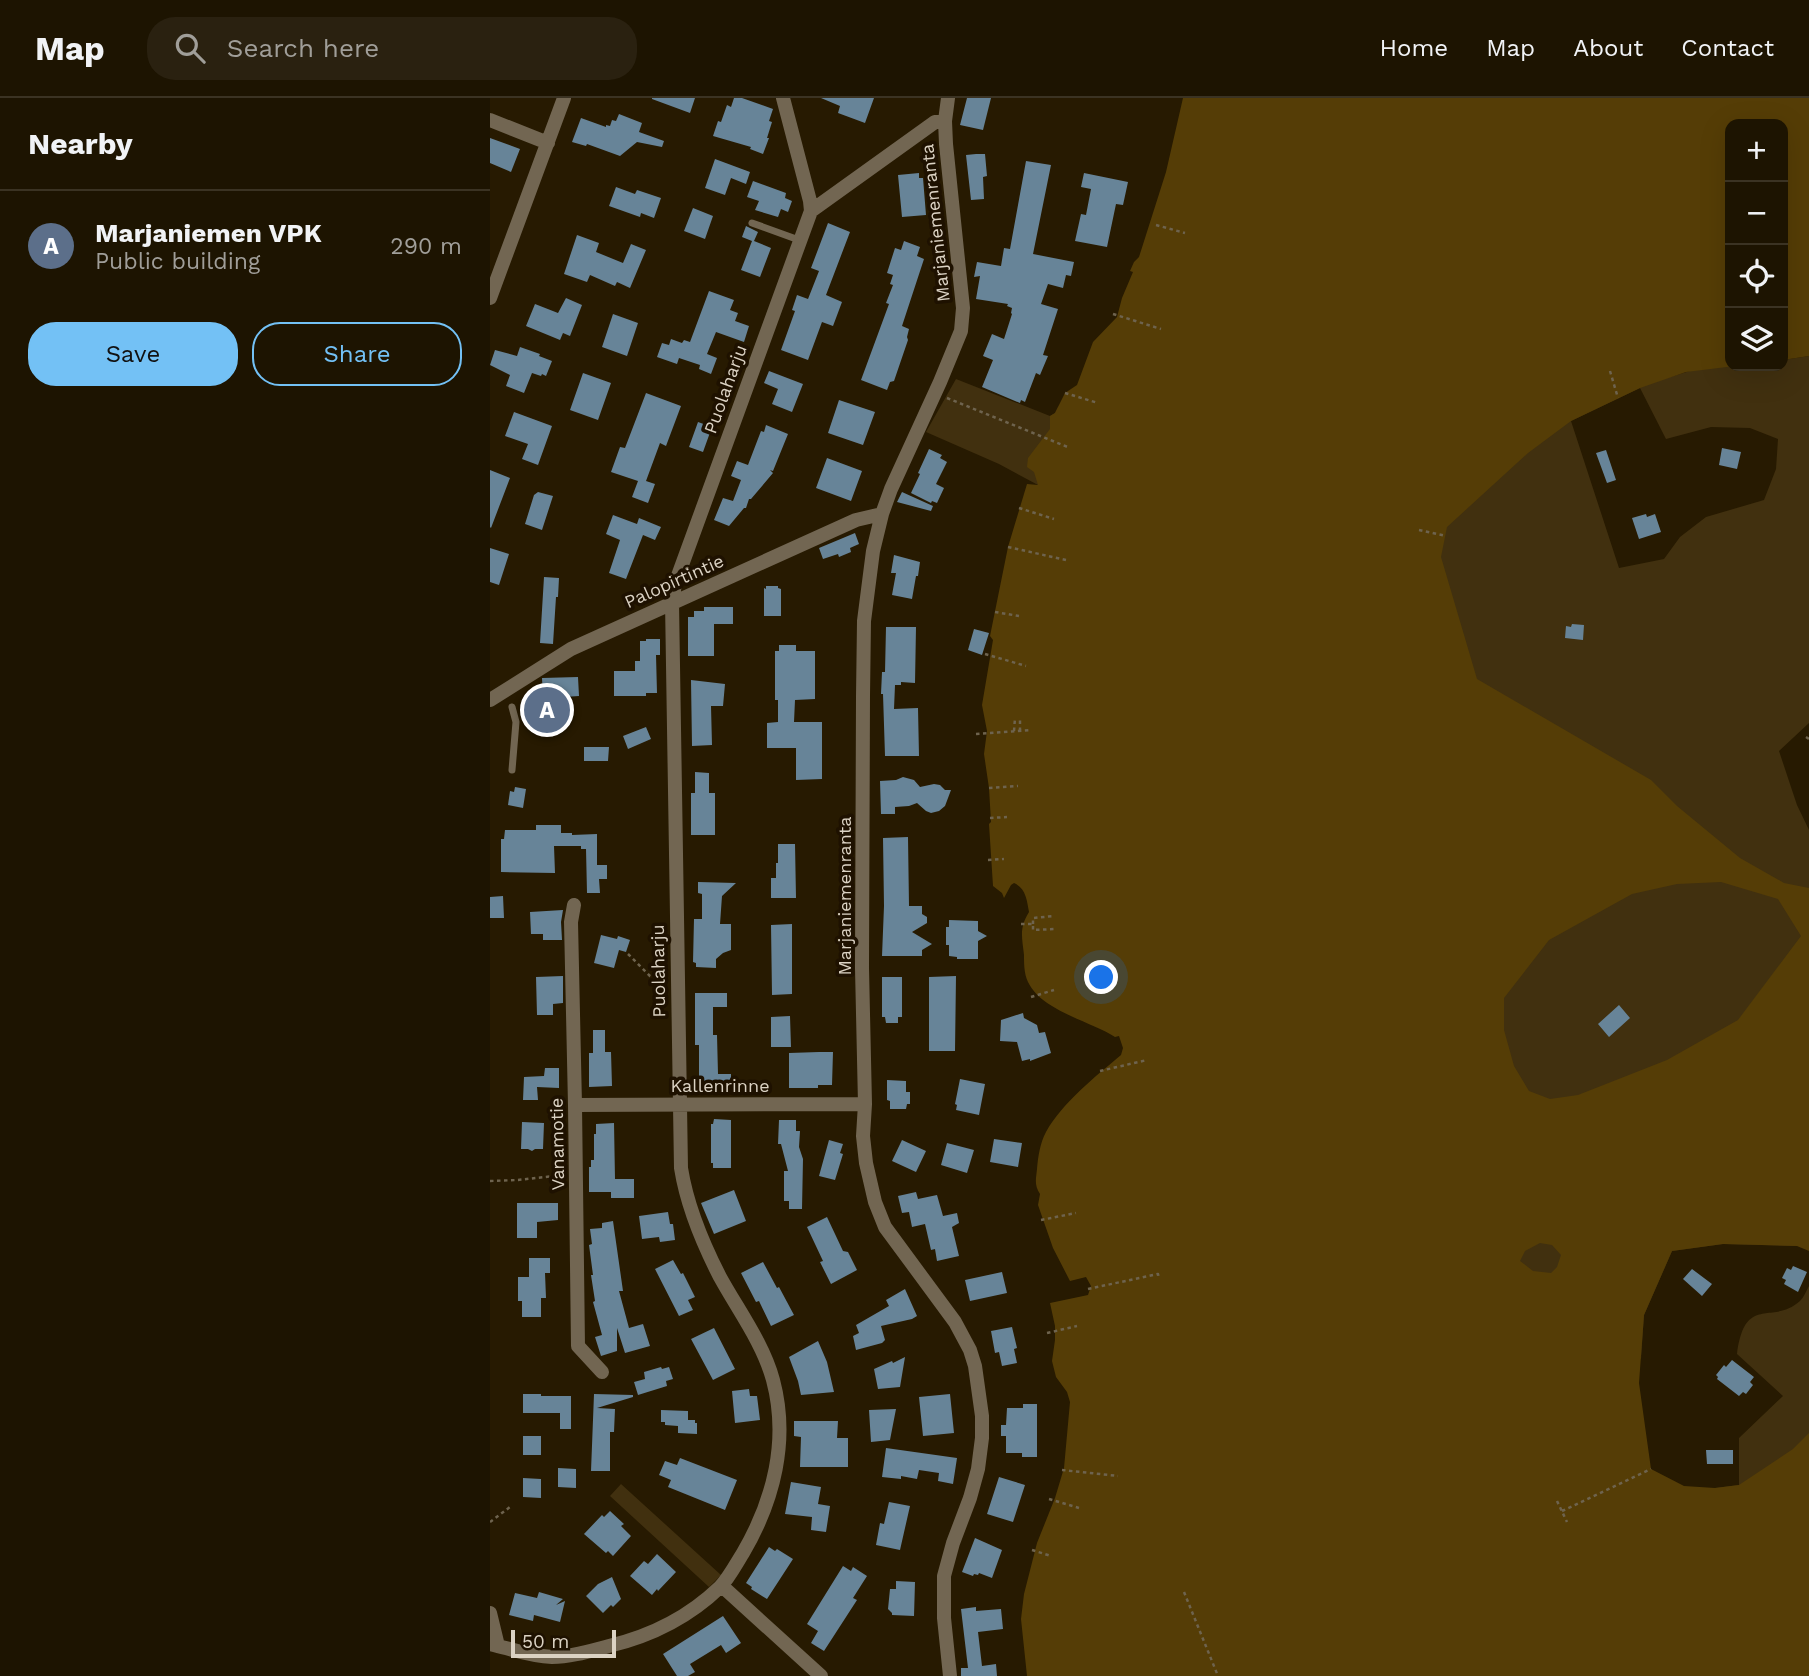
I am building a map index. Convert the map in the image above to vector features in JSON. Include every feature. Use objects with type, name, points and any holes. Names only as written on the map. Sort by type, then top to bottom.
[{"type":"street","points":[[490,298],[564,98]]},
{"type":"street","points":[[783,98],[811,211],[935,122],[945,121]]},
{"type":"street","name":"Marjaniemenranta","points":[[948,98],[945,121],[963,308],[961,331],[891,489],[873,551],[864,621],[862,968],[865,1104],[863,1136],[875,1202],[885,1227],[955,1322],[970,1349],[982,1416],[978,1469],[944,1576],[944,1618],[950,1676]]},
{"type":"street","points":[[490,120],[548,143]]},
{"type":"street","name":"Puolaharju","points":[[494,1645],[523,1653],[554,1657],[576,1655],[630,1641],[677,1621],[722,1586],[747,1546],[774,1484],[780,1433],[773,1378],[756,1339],[719,1275],[694,1219],[681,1168],[673,602],[676,584],[811,211]]},
{"type":"street","name":"Palopirtintie","points":[[490,700],[571,649],[856,520],[882,514]]},
{"type":"street","name":"Vanamotie","points":[[574,905],[571,922],[578,1346],[602,1372]]},
{"type":"street","name":"Kallenrinne","points":[[575,1105],[865,1104]]},
{"type":"street","points":[[722,1586],[821,1676]]},
{"type":"street","points":[[490,1613],[494,1645]]},
{"type":"lane","points":[[752,223],[799,240]]},
{"type":"lane","points":[[512,706],[516,722],[512,770]]},
{"type":"path","points":[[1156,225],[1185,233]]},
{"type":"path","points":[[1113,314],[1161,329]]},
{"type":"path","points":[[1610,371],[1618,398]]},
{"type":"path","points":[[935,393],[1070,448]]},
{"type":"path","points":[[1065,393],[1098,404]]},
{"type":"path","points":[[1019,508],[1054,519]]},
{"type":"path","points":[[1419,530],[1446,536]]},
{"type":"path","points":[[1009,547],[1066,560]]},
{"type":"path","points":[[995,612],[1019,617]]},
{"type":"path","points":[[985,654],[1026,666]]},
{"type":"path","points":[[1014,732],[1015,718]]},
{"type":"path","points":[[1020,718],[1020,731]]},
{"type":"path","points":[[976,734],[1031,730]]},
{"type":"path","points":[[989,788],[1018,786]]},
{"type":"path","points":[[990,818],[1007,817]]},
{"type":"path","points":[[988,860],[1004,859]]},
{"type":"path","points":[[1054,916],[1032,918],[1034,930],[1055,929]]},
{"type":"path","points":[[1021,924],[1033,923]]},
{"type":"path","points":[[628,954],[650,976],[663,982]]},
{"type":"path","points":[[1031,998],[1054,990]]},
{"type":"path","points":[[1100,1071],[1147,1060]]},
{"type":"path","points":[[490,1181],[562,1175]]},
{"type":"path","points":[[1041,1220],[1076,1213]]},
{"type":"path","points":[[1088,1289],[1157,1274],[1159,1279]]},
{"type":"path","points":[[1046,1333],[1077,1326]]},
{"type":"path","points":[[1562,1511],[1651,1469]]},
{"type":"path","points":[[1062,1470],[1118,1476]]},
{"type":"path","points":[[1049,1499],[1079,1508]]},
{"type":"path","points":[[1557,1501],[1567,1522]]},
{"type":"path","points":[[490,1522],[510,1507]]},
{"type":"path","points":[[1032,1550],[1051,1556]]},
{"type":"path","points":[[1184,1592],[1219,1676]]},
{"type":"shaded area","points":[[1183,98],[1809,98],[1809,356],[1788,359],[1788,119],[1725,119],[1725,367],[1686,372],[1640,388],[1571,421],[1528,453],[1447,527],[1441,557],[1477,679],[1651,780],[1677,806],[1740,858],[1784,883],[1809,888],[1809,1251],[1797,1246],[1723,1244],[1672,1251],[1644,1315],[1639,1383],[1651,1469],[1684,1486],[1715,1488],[1739,1485],[1793,1449],[1809,1433],[1809,1676],[1027,1676],[1021,1619],[1024,1594],[1037,1543],[1064,1468],[1070,1402],[1067,1392],[1056,1377],[1052,1361],[1055,1326],[1050,1303],[1088,1295],[1091,1286],[1086,1277],[1070,1281],[1053,1248],[1038,1205],[1040,1194],[1036,1182],[1039,1155],[1042,1141],[1053,1121],[1080,1091],[1121,1055],[1123,1048],[1119,1036],[1115,1037],[1044,1001],[1027,979],[1022,938],[1022,928],[1029,912],[1025,895],[1014,883],[1004,898],[993,886],[989,788],[984,754],[987,731],[982,705],[993,640],[990,636],[1008,547],[1027,484],[1038,485],[1034,472],[1027,467],[1028,458],[1050,429],[1050,416],[1055,413],[1065,393],[1077,385],[1093,342],[1117,317],[1133,272],[1130,271],[1139,257],[1166,172]],"holes":[[[1721,882],[1778,899],[1801,936],[1738,1020],[1667,1060],[1578,1095],[1550,1099],[1529,1091],[1514,1066],[1504,1030],[1504,998],[1549,940],[1632,894],[1677,884]],[[1540,1243],[1552,1245],[1561,1255],[1557,1267],[1551,1273],[1533,1271],[1520,1261],[1525,1251]]]},
{"type":"shaded area","points":[[1809,356],[1809,723],[1779,751],[1797,805],[1809,830],[1809,1026],[1797,1246],[1723,1244],[1672,1251],[1644,1315],[1641,1359],[1522,1293],[1491,1050],[1408,596],[1436,447],[1725,360],[1725,371],[1788,371],[1788,359]],"holes":[[[1640,388],[1666,439],[1711,427],[1750,428],[1778,439],[1776,469],[1764,500],[1706,517],[1680,537],[1664,559],[1619,568],[1571,421]]]},
{"type":"shaded area","points":[[956,379],[1050,416],[1059,405],[1038,485],[999,464],[926,432]]},
{"type":"shaded area","points":[[1809,1286],[1809,1533],[1715,1488],[1739,1485],[1739,1438],[1783,1396],[1737,1354],[1746,1324],[1761,1314],[1790,1308],[1801,1299]]},
{"type":"shaded area","points":[[621,1484],[721,1575],[709,1587],[610,1496]]},
{"type":"building","points":[[652,98],[695,98],[690,113]]},
{"type":"building","points":[[734,98],[742,98],[773,109],[769,121],[772,122],[769,138],[763,154],[750,149],[751,147],[713,136],[718,121],[721,122],[727,105],[731,107]]},
{"type":"building","points":[[821,98],[874,98],[865,123],[838,113],[840,106]]},
{"type":"building","points":[[967,98],[991,98],[983,130],[960,125]]},
{"type":"building","points":[[619,114],[642,123],[639,132],[664,141],[662,147],[637,142],[620,156],[587,144],[586,146],[572,142],[581,118],[606,127],[610,126],[612,120],[616,121]]},
{"type":"building","points":[[490,138],[520,149],[511,172],[490,163]]},
{"type":"building","points":[[985,154],[987,176],[983,177],[984,199],[971,200],[966,155]]},
{"type":"building","points":[[715,159],[750,172],[746,184],[731,178],[725,195],[705,188]]},
{"type":"building","points":[[1026,161],[1051,165],[1033,254],[1074,262],[1071,276],[1066,275],[1063,288],[1048,284],[1041,304],[1058,309],[1043,355],[1048,356],[1040,375],[1036,373],[1025,402],[1021,400],[1020,403],[982,387],[993,360],[983,356],[992,334],[1004,339],[1012,308],[1007,306],[1008,304],[976,299],[980,276],[974,277],[977,262],[1001,266],[1004,248],[1010,249]]},
{"type":"building","points":[[919,173],[919,178],[923,178],[926,215],[902,217],[898,175]]},
{"type":"building","points":[[1084,173],[1128,182],[1123,205],[1116,204],[1107,247],[1075,241],[1081,214],[1086,215],[1091,189],[1081,187]]},
{"type":"building","points":[[753,181],[786,193],[785,198],[792,201],[788,212],[781,209],[778,217],[755,210],[759,201],[747,197]]},
{"type":"building","points":[[616,187],[635,194],[637,190],[661,198],[654,218],[641,213],[640,217],[609,206]]},
{"type":"building","points":[[693,208],[713,216],[705,239],[684,231]]},
{"type":"building","points":[[828,223],[850,232],[826,295],[842,302],[833,326],[822,322],[808,360],[781,350],[795,311],[792,310],[797,295],[808,299],[819,271],[811,268]]},
{"type":"building","points":[[746,226],[758,232],[754,241],[771,248],[760,277],[741,270],[752,241],[742,237]]},
{"type":"building","points":[[577,235],[599,243],[596,252],[623,263],[631,244],[646,250],[630,288],[617,282],[615,286],[590,275],[587,282],[564,274]]},
{"type":"building","points":[[904,241],[920,247],[917,256],[924,259],[902,326],[909,329],[908,340],[894,381],[890,382],[887,390],[861,380],[889,304],[886,303],[893,285],[890,284],[893,275],[887,273],[895,248],[901,250]]},
{"type":"building","points":[[709,291],[734,300],[730,310],[738,313],[735,321],[749,326],[744,342],[716,332],[707,354],[717,358],[711,374],[699,369],[700,365],[679,358],[677,364],[657,357],[662,343],[669,345],[671,339],[682,343],[684,340],[690,342]]},
{"type":"building","points":[[566,298],[582,305],[570,336],[563,333],[560,340],[526,326],[535,304],[558,313]]},
{"type":"building","points":[[613,314],[638,323],[627,356],[602,347]]},
{"type":"building","points":[[520,347],[552,361],[546,376],[532,373],[524,393],[506,386],[510,375],[490,365],[495,350],[517,356]]},
{"type":"building","points":[[769,371],[803,384],[792,412],[772,404],[778,389],[764,383]]},
{"type":"building","points":[[583,373],[611,383],[598,420],[570,410]]},
{"type":"building","points":[[646,393],[681,406],[666,446],[660,443],[646,481],[655,484],[648,503],[632,497],[638,481],[611,472],[620,447],[625,448]]},
{"type":"building","points":[[839,400],[875,412],[863,445],[828,433]]},
{"type":"building","points":[[514,412],[552,426],[538,465],[522,459],[528,444],[505,436]]},
{"type":"building","points":[[698,422],[712,427],[703,452],[689,447]]},
{"type":"building","points":[[766,425],[788,434],[773,471],[770,470],[773,473],[729,526],[714,520],[723,498],[733,501],[741,480],[731,476],[737,461],[748,465]]},
{"type":"building","points":[[1722,448],[1741,452],[1737,469],[1719,465]]},
{"type":"building","points":[[929,449],[942,455],[940,458],[947,462],[936,484],[944,488],[937,503],[931,503],[911,493]]},
{"type":"building","points":[[1606,450],[1616,480],[1607,483],[1596,453]]},
{"type":"building","points":[[827,458],[862,471],[851,501],[816,488]]},
{"type":"building","points":[[490,470],[510,478],[491,528],[490,527]]},
{"type":"building","points":[[538,492],[553,496],[542,530],[525,524],[534,495]]},
{"type":"building","points":[[902,492],[933,506],[931,511],[897,502]]},
{"type":"building","points":[[1646,514],[1647,517],[1655,514],[1661,532],[1639,539],[1632,518]]},
{"type":"building","points":[[613,515],[637,524],[639,518],[661,527],[655,540],[643,535],[626,579],[609,573],[620,540],[606,534]]},
{"type":"building","points":[[855,533],[859,544],[850,548],[851,552],[823,559],[819,548]]},
{"type":"building","points":[[490,548],[509,554],[499,585],[490,582]]},
{"type":"building","points":[[894,555],[920,562],[912,599],[892,595],[896,573],[891,573]]},
{"type":"building","points":[[544,577],[559,578],[553,644],[540,643]]},
{"type":"building","points":[[766,586],[778,586],[781,589],[781,616],[764,616]]},
{"type":"building","points":[[704,607],[733,607],[733,624],[714,624],[714,656],[688,656],[688,617],[694,617],[694,611],[704,611]]},
{"type":"building","points":[[1572,624],[1584,625],[1583,640],[1565,638],[1566,626],[1571,627]]},
{"type":"building","points":[[886,627],[916,627],[915,683],[901,682],[901,685],[895,685],[894,709],[918,708],[919,756],[885,756],[881,694],[882,672],[885,672]]},
{"type":"building","points":[[974,629],[989,633],[982,655],[968,650]]},
{"type":"building","points":[[660,639],[660,655],[656,655],[657,693],[646,693],[646,696],[614,696],[614,671],[635,671],[635,661],[640,661],[640,641]]},
{"type":"building","points":[[779,645],[796,645],[796,651],[815,651],[815,699],[795,700],[794,722],[822,722],[822,779],[796,780],[796,748],[767,748],[767,723],[778,722],[775,651],[779,651]]},
{"type":"building","points":[[578,677],[579,696],[564,697],[564,715],[544,717],[542,678]]},
{"type":"building","points":[[691,680],[725,684],[723,706],[711,706],[712,745],[692,746]]},
{"type":"building","points":[[646,727],[651,739],[628,749],[623,736]]},
{"type":"building","points":[[584,747],[609,747],[608,761],[584,761]]},
{"type":"building","points":[[695,772],[709,773],[709,793],[715,793],[715,835],[691,835],[691,793],[695,793]]},
{"type":"building","points":[[903,777],[914,780],[920,787],[934,784],[951,790],[945,806],[931,813],[917,803],[895,807],[895,814],[881,814],[880,781]]},
{"type":"building","points":[[515,787],[526,789],[523,808],[508,805],[510,791],[514,792]]},
{"type":"building","points":[[536,825],[561,825],[561,833],[572,835],[597,834],[597,865],[607,865],[607,879],[599,879],[600,893],[587,893],[586,849],[581,849],[581,846],[554,846],[555,873],[501,872],[501,839],[504,839],[505,830],[536,830]]},
{"type":"building","points":[[908,837],[909,906],[922,906],[922,914],[927,917],[927,923],[912,932],[932,944],[922,950],[922,956],[882,956],[883,838]]},
{"type":"building","points":[[778,844],[795,844],[796,898],[771,898],[771,878],[776,878]]},
{"type":"building","points":[[698,882],[736,883],[722,896],[720,924],[731,924],[731,950],[716,959],[716,968],[696,967],[693,962],[694,919],[702,919],[702,894],[698,893]]},
{"type":"building","points":[[503,896],[504,918],[490,918],[490,897]]},
{"type":"building","points":[[563,910],[562,940],[543,940],[543,934],[531,934],[530,912]]},
{"type":"building","points":[[949,920],[978,921],[978,931],[987,936],[978,941],[978,959],[957,959],[949,956],[946,927],[949,927]]},
{"type":"building","points":[[792,924],[792,994],[772,995],[771,925]]},
{"type":"building","points":[[601,935],[630,940],[626,952],[619,950],[614,968],[594,963]]},
{"type":"building","points":[[563,976],[563,1003],[553,1004],[553,1015],[537,1015],[536,977]]},
{"type":"building","points":[[956,976],[955,1051],[929,1051],[929,977]]},
{"type":"building","points":[[882,977],[902,977],[902,1017],[898,1017],[898,1023],[886,1023],[885,1017],[882,1017]]},
{"type":"building","points":[[695,993],[727,993],[727,1007],[713,1007],[713,1035],[717,1035],[718,1074],[731,1074],[731,1088],[699,1088],[699,1045],[695,1045]]},
{"type":"building","points":[[1619,1005],[1630,1018],[1609,1037],[1598,1024]]},
{"type":"building","points":[[1023,1013],[1024,1018],[1037,1025],[1039,1033],[1045,1032],[1051,1053],[1030,1061],[1022,1061],[1017,1042],[1000,1041],[1001,1020]]},
{"type":"building","points":[[790,1016],[791,1047],[771,1047],[771,1017]]},
{"type":"building","points":[[593,1030],[605,1030],[605,1052],[611,1052],[612,1086],[589,1087],[589,1053],[593,1053]]},
{"type":"building","points":[[833,1052],[832,1085],[789,1088],[789,1053]]},
{"type":"building","points":[[545,1068],[559,1068],[559,1088],[537,1087],[538,1100],[523,1100],[524,1077],[544,1076]]},
{"type":"building","points":[[960,1079],[985,1084],[979,1115],[956,1110]]},
{"type":"building","points":[[887,1080],[906,1081],[910,1104],[907,1104],[906,1109],[890,1109]]},
{"type":"building","points":[[714,1119],[731,1120],[731,1168],[713,1168],[711,1163],[711,1124]]},
{"type":"building","points":[[779,1120],[796,1120],[796,1131],[800,1131],[799,1147],[803,1159],[802,1209],[789,1209],[789,1201],[784,1201],[784,1171],[788,1171],[781,1144],[778,1144]]},
{"type":"building","points":[[522,1122],[544,1123],[543,1149],[521,1149]]},
{"type":"building","points":[[614,1123],[615,1179],[634,1179],[634,1198],[611,1198],[611,1192],[589,1192],[589,1167],[591,1160],[594,1160],[596,1124]]},
{"type":"building","points":[[994,1139],[1022,1143],[1018,1167],[990,1162]]},
{"type":"building","points":[[829,1140],[843,1144],[840,1153],[843,1154],[835,1180],[819,1176]]},
{"type":"building","points":[[902,1140],[926,1151],[916,1172],[892,1161]]},
{"type":"building","points":[[947,1143],[974,1150],[967,1173],[941,1165]]},
{"type":"building","points":[[734,1190],[746,1221],[714,1234],[701,1203]]},
{"type":"building","points":[[916,1192],[918,1199],[937,1195],[943,1216],[957,1213],[959,1223],[952,1227],[959,1256],[937,1261],[935,1249],[931,1250],[925,1224],[912,1227],[909,1212],[902,1213],[898,1196]]},
{"type":"building","points":[[517,1203],[558,1203],[558,1220],[537,1222],[537,1238],[517,1238]]},
{"type":"building","points":[[668,1212],[675,1240],[660,1242],[659,1237],[642,1239],[639,1216]]},
{"type":"building","points":[[827,1217],[843,1251],[848,1252],[857,1270],[831,1284],[807,1227]]},
{"type":"building","points":[[613,1221],[623,1291],[619,1291],[629,1328],[643,1324],[650,1346],[625,1353],[617,1328],[617,1351],[601,1356],[595,1337],[602,1335],[593,1302],[590,1229],[602,1228],[602,1223]]},
{"type":"building","points":[[529,1258],[550,1258],[550,1273],[545,1273],[546,1298],[541,1298],[541,1317],[522,1317],[522,1301],[518,1301],[518,1277],[529,1277]]},
{"type":"building","points":[[673,1260],[695,1297],[688,1300],[693,1310],[679,1316],[655,1269]]},
{"type":"building","points":[[763,1262],[794,1315],[771,1326],[741,1273]]},
{"type":"building","points":[[1793,1266],[1807,1272],[1798,1292],[1784,1284],[1786,1280],[1782,1278],[1787,1268],[1791,1270]]},
{"type":"building","points":[[1692,1269],[1712,1284],[1702,1296],[1683,1279]]},
{"type":"building","points":[[1002,1272],[1007,1293],[970,1301],[965,1280]]},
{"type":"building","points":[[905,1289],[917,1316],[881,1326],[885,1340],[882,1343],[856,1350],[853,1336],[859,1333],[856,1325],[889,1306],[886,1300]]},
{"type":"building","points":[[1012,1327],[1017,1363],[1002,1366],[999,1352],[995,1353],[991,1331]]},
{"type":"building","points":[[714,1328],[735,1369],[713,1380],[691,1339]]},
{"type":"building","points":[[818,1341],[827,1362],[834,1392],[801,1395],[789,1357]]},
{"type":"building","points":[[905,1357],[900,1387],[878,1389],[874,1369]]},
{"type":"building","points":[[1732,1360],[1754,1377],[1750,1382],[1753,1385],[1746,1394],[1743,1392],[1739,1396],[1717,1379],[1716,1375]]},
{"type":"building","points":[[669,1367],[673,1379],[666,1381],[667,1386],[638,1395],[634,1382],[645,1379],[644,1372]]},
{"type":"building","points":[[749,1389],[750,1396],[757,1396],[760,1420],[735,1423],[732,1391]]},
{"type":"building","points":[[523,1394],[571,1396],[571,1429],[560,1429],[560,1413],[523,1413]]},
{"type":"building","points":[[594,1394],[633,1395],[597,1408],[615,1409],[614,1432],[610,1432],[610,1471],[591,1471]]},
{"type":"building","points":[[950,1394],[954,1433],[923,1436],[919,1397]]},
{"type":"building","points":[[1023,1404],[1037,1404],[1037,1457],[1006,1453],[1006,1436],[1001,1436],[1001,1425],[1006,1425],[1007,1408],[1023,1408]]},
{"type":"building","points":[[896,1409],[890,1440],[871,1442],[869,1410]]},
{"type":"building","points":[[661,1410],[688,1411],[688,1420],[695,1420],[697,1423],[697,1434],[678,1433],[678,1426],[665,1425],[665,1422],[661,1422]]},
{"type":"building","points":[[794,1421],[838,1421],[837,1438],[848,1438],[848,1467],[800,1467],[801,1437],[794,1436]]},
{"type":"building","points":[[523,1436],[541,1436],[541,1455],[523,1455]]},
{"type":"building","points":[[886,1448],[957,1458],[953,1484],[938,1481],[939,1473],[919,1470],[917,1479],[882,1477]]},
{"type":"building","points":[[1706,1450],[1733,1450],[1733,1464],[1707,1464]]},
{"type":"building","points":[[680,1458],[737,1480],[725,1510],[668,1487],[671,1480],[659,1475],[665,1461],[677,1465]]},
{"type":"building","points":[[558,1468],[576,1469],[576,1488],[558,1487]]},
{"type":"building","points":[[999,1477],[1025,1485],[1013,1522],[987,1514]]},
{"type":"building","points":[[523,1478],[541,1479],[541,1498],[523,1497]]},
{"type":"building","points":[[791,1482],[821,1487],[818,1504],[830,1506],[826,1532],[811,1530],[812,1517],[785,1514]]},
{"type":"building","points":[[889,1502],[910,1506],[900,1550],[876,1545],[880,1523],[884,1524]]},
{"type":"building","points":[[610,1511],[624,1524],[621,1526],[631,1536],[613,1556],[584,1534],[602,1515],[604,1517]]},
{"type":"building","points":[[975,1538],[1002,1550],[992,1578],[979,1573],[973,1576],[962,1572]]},
{"type":"building","points":[[769,1547],[793,1559],[767,1599],[746,1583]]},
{"type":"building","points":[[657,1554],[676,1572],[652,1595],[630,1576],[644,1561],[648,1564]]},
{"type":"building","points":[[843,1566],[851,1571],[853,1567],[867,1576],[853,1598],[857,1600],[824,1651],[811,1643],[818,1631],[807,1624]]},
{"type":"building","points":[[612,1577],[621,1599],[603,1613],[586,1596],[598,1584]]},
{"type":"building","points":[[896,1581],[915,1582],[914,1616],[892,1615],[888,1609],[890,1589],[896,1589]]},
{"type":"building","points":[[539,1592],[563,1599],[556,1605],[565,1601],[560,1622],[534,1615],[533,1621],[509,1615],[515,1593],[537,1598]]},
{"type":"building","points":[[976,1607],[976,1611],[1001,1609],[1003,1629],[978,1632],[982,1666],[996,1664],[997,1676],[961,1676],[961,1668],[968,1668],[961,1609]]},
{"type":"building","points":[[723,1616],[741,1643],[726,1653],[721,1645],[690,1664],[695,1672],[688,1676],[677,1676],[663,1654]]},
{"type":"place","name":"Marjaniemen VPK","points":[[547,710]]}]
